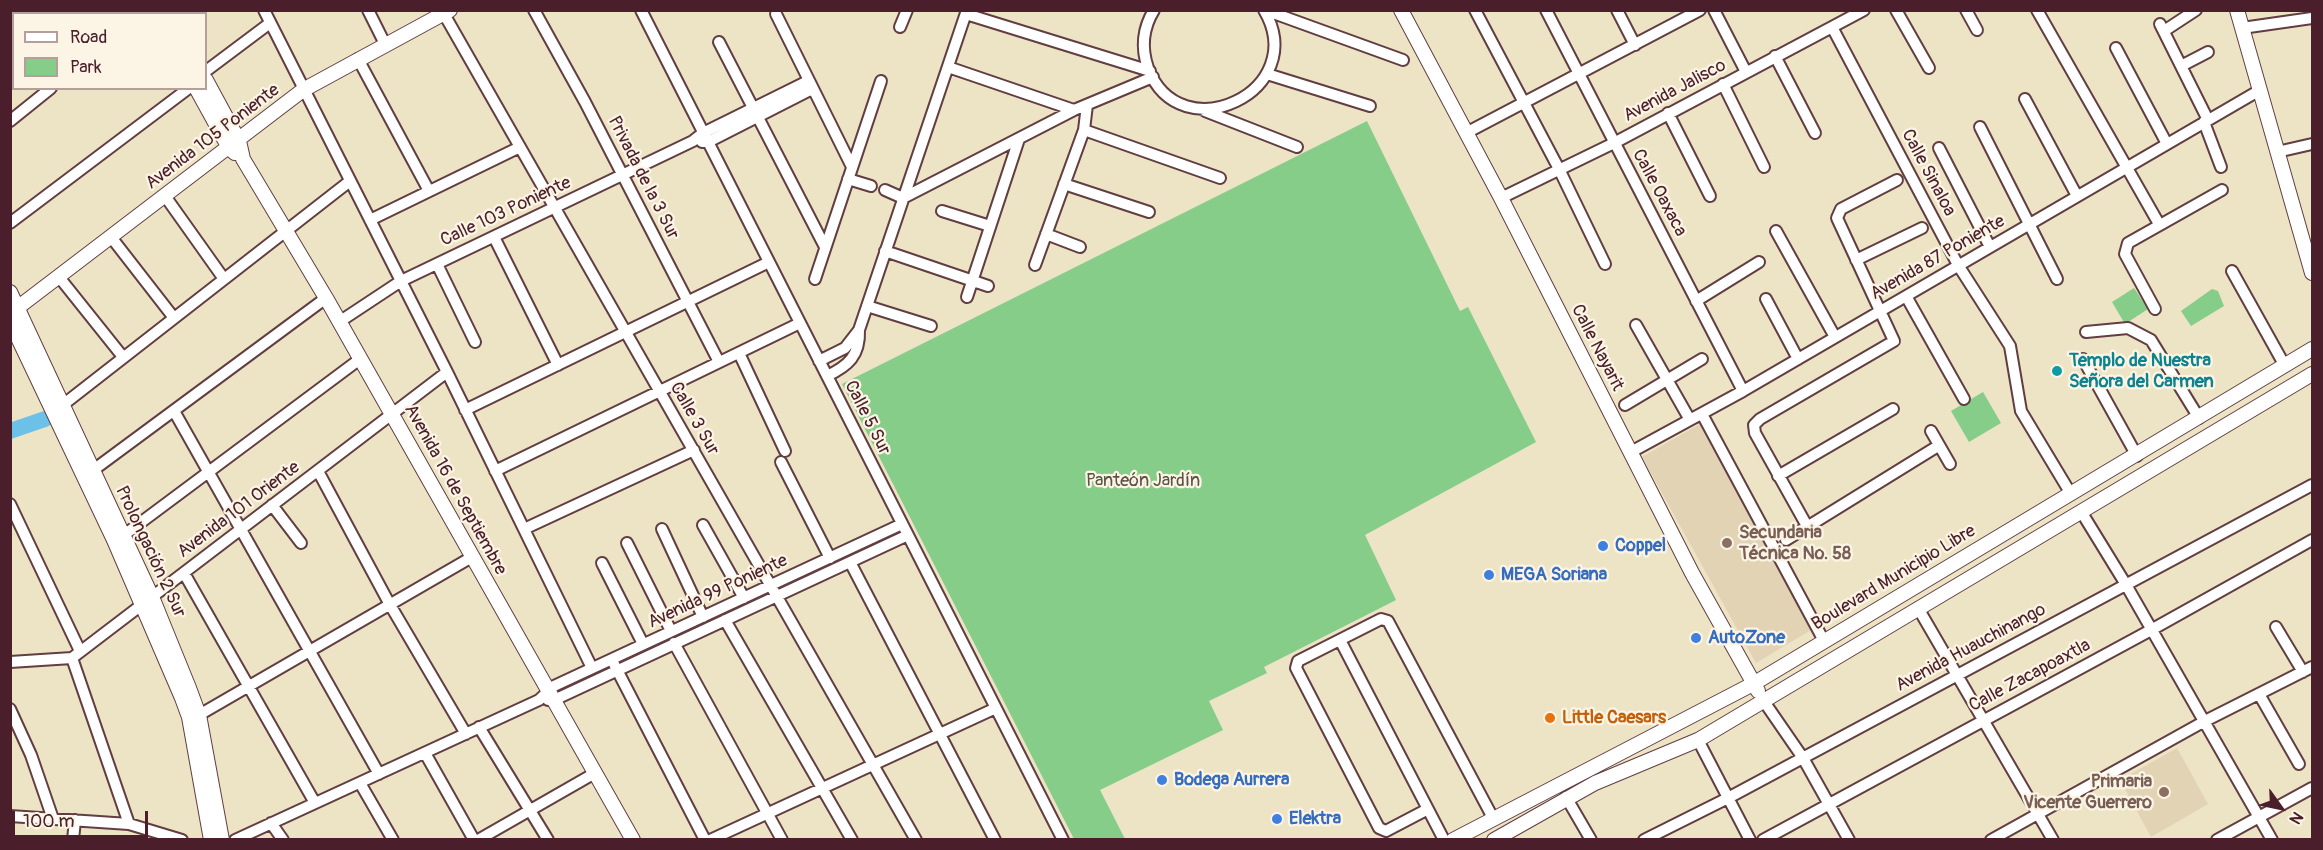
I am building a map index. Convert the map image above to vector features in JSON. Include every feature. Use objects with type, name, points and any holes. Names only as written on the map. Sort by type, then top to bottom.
[{"type":"main road","name":"Calle Nayarit","points":[[1401,10],[1501,198],[1692,573],[1763,700]]},
{"type":"main road","points":[[2237,10],[2277,152],[2307,236],[2313,273]]},
{"type":"main road","name":"Avenida 105 Poniente","points":[[13,314],[303,90],[358,58],[447,12]]},
{"type":"main road","points":[[207,82],[234,144]]},
{"type":"main road","points":[[197,90],[234,144]]},
{"type":"main road","name":"Avenida 16 de Septiembre","points":[[234,144],[392,414],[472,556],[547,697],[596,773],[633,840]]},
{"type":"main road","name":"Prolongación 2 Sur","points":[[10,292],[13,314],[199,714],[222,840]]},
{"type":"main road","name":"Prolongación 2 Sur","points":[[13,314],[64,404],[92,471],[124,535],[189,717],[211,840]]},
{"type":"main road","name":"Boulevard Municipio Libre","points":[[1453,840],[1753,684],[2313,349]]},
{"type":"main road","name":"Boulevard Municipio Libre","points":[[1494,840],[1566,797],[1698,740],[2313,374]]},
{"type":"street","points":[[264,10],[447,372],[592,668]]},
{"type":"street","points":[[368,10],[385,44]]},
{"type":"street","name":"Privada de la 3 Sur","points":[[534,10],[623,175],[719,362]]},
{"type":"street","name":"Calle 5 Sur","points":[[641,10],[1063,840]]},
{"type":"street","points":[[900,27],[907,10]]},
{"type":"street","points":[[1265,10],[1403,60]]},
{"type":"street","points":[[1201,109],[1224,107],[1246,98],[1267,74],[1274,40],[1265,10]]},
{"type":"street","points":[[1474,10],[1525,103],[1605,264]]},
{"type":"street","name":"Calle Oaxaca","points":[[1546,10],[1743,391]]},
{"type":"street","points":[[1617,10],[1635,45]]},
{"type":"street","points":[[1714,10],[1746,72]]},
{"type":"street","name":"Avenida Jalisco","points":[[1501,198],[1614,142],[1864,10]]},
{"type":"street","points":[[1896,10],[1929,68]]},
{"type":"street","points":[[1966,10],[1977,30]]},
{"type":"street","points":[[2037,10],[2159,224]]},
{"type":"street","points":[[2196,10],[2162,28],[2183,65],[2206,121],[2221,167]]},
{"type":"street","points":[[1150,11],[1144,42],[1151,74],[1173,99],[1297,147]]},
{"type":"street","name":"Calle 3 Sur","points":[[447,12],[520,147],[916,840]]},
{"type":"street","points":[[827,376],[848,366],[853,360],[859,340],[859,330],[966,12],[1151,74]]},
{"type":"street","points":[[1466,134],[1580,75],[1693,12]]},
{"type":"street","points":[[776,14],[852,167]]},
{"type":"street","points":[[2242,28],[2313,18]]},
{"type":"street","points":[[207,70],[270,23]]},
{"type":"street","name":"Calle Sinaloa","points":[[1832,27],[1958,265],[2010,346],[2021,411],[2071,494]]},
{"type":"street","points":[[719,42],[825,248]]},
{"type":"street","points":[[2116,48],[2167,144]]},
{"type":"street","points":[[2183,65],[2208,52]]},
{"type":"street","points":[[1775,56],[1815,133]]},
{"type":"street","points":[[358,58],[429,191]]},
{"type":"street","points":[[948,67],[1074,110]]},
{"type":"street","points":[[903,198],[1074,110],[1151,74]]},
{"type":"street","points":[[1267,74],[1370,106]]},
{"type":"street","points":[[815,279],[881,81]]},
{"type":"street","points":[[1723,84],[1764,167]]},
{"type":"street","points":[[706,138],[810,85]]},
{"type":"street","points":[[10,121],[49,90]]},
{"type":"street","points":[[10,223],[186,90]]},
{"type":"street","name":"Avenida 87 Poniente","points":[[1631,452],[1743,391],[2260,90]]},
{"type":"street","points":[[2025,99],[2077,196]]},
{"type":"street","points":[[1035,265],[1084,130],[1087,105]]},
{"type":"street","points":[[1668,113],[1710,196]]},
{"type":"street","points":[[1980,127],[2057,279]]},
{"type":"street","points":[[1084,130],[1220,178]]},
{"type":"street","name":"Calle 103 Poniente","points":[[339,322],[401,281],[693,141],[706,138]]},
{"type":"street","points":[[967,297],[1019,139]]},
{"type":"street","points":[[2277,152],[2313,144]]},
{"type":"street","points":[[370,220],[520,147]]},
{"type":"street","points":[[1939,148],[1990,247]]},
{"type":"street","points":[[848,179],[871,186]]},
{"type":"street","points":[[1807,526],[1755,433],[1754,426],[1760,419],[1894,341],[1837,218],[1840,209],[1897,180]]},
{"type":"street","points":[[64,404],[350,181]]},
{"type":"street","points":[[1064,184],[1149,212]]},
{"type":"street","points":[[885,190],[903,198]]},
{"type":"street","points":[[2155,309],[2125,254],[2128,243],[2222,190]]},
{"type":"street","points":[[165,196],[224,279]]},
{"type":"street","points":[[942,211],[990,226]]},
{"type":"street","points":[[1856,260],[1922,228]]},
{"type":"street","points":[[1776,231],[1835,337]]},
{"type":"street","points":[[1046,234],[1080,247]]},
{"type":"street","points":[[111,237],[174,318]]},
{"type":"street","points":[[494,237],[558,365]]},
{"type":"street","points":[[885,252],[988,286]]},
{"type":"street","points":[[465,410],[769,262]]},
{"type":"street","points":[[1696,301],[1759,262]]},
{"type":"street","points":[[437,264],[475,342]]},
{"type":"street","points":[[2232,271],[2285,366]]},
{"type":"street","points":[[59,277],[123,357]]},
{"type":"street","points":[[1906,296],[1964,399]]},
{"type":"street","points":[[92,471],[326,298]]},
{"type":"street","points":[[1766,299],[1798,359]]},
{"type":"street","points":[[867,306],[931,326]]},
{"type":"street","points":[[495,471],[800,323]]},
{"type":"street","points":[[1636,325],[1665,380],[1690,420]]},
{"type":"street","points":[[2086,332],[2128,328],[2143,335],[2162,354],[2199,418]]},
{"type":"street","points":[[819,361],[845,348],[859,330]]},
{"type":"street","points":[[739,353],[783,457],[830,558]]},
{"type":"street","points":[[124,535],[360,359]]},
{"type":"street","points":[[1625,405],[1702,359]]},
{"type":"street","points":[[2084,359],[2137,456]]},
{"type":"street","name":"Avenida 101 Oriente","points":[[76,654],[447,372]]},
{"type":"street","points":[[1778,476],[1893,409]]},
{"type":"street","points":[[174,411],[242,527],[380,774]]},
{"type":"street","points":[[1702,414],[1824,641]]},
{"type":"street","points":[[1930,431],[1950,464]]},
{"type":"street","points":[[1786,540],[1938,446]]},
{"type":"street","points":[[524,529],[693,450]]},
{"type":"street","points":[[318,471],[389,603],[466,734]]},
{"type":"street","name":"Avenida Huauchinango","points":[[1644,840],[1728,798],[2125,583],[2313,485]]},
{"type":"street","points":[[10,504],[76,654],[129,824]]},
{"type":"street","points":[[272,505],[301,543]]},
{"type":"street","points":[[2082,513],[2125,583],[2272,840]]},
{"type":"street","name":"Avenida 99 Poniente","points":[[547,697],[592,668],[902,524]]},
{"type":"street","points":[[703,525],[744,598]]},
{"type":"street","points":[[662,529],[703,617]]},
{"type":"street","name":"Avenida 99 Poniente","points":[[547,697],[617,670],[908,535]]},
{"type":"street","name":"Calle Zacapoaxtla","points":[[1762,840],[2313,540]]},
{"type":"street","points":[[627,543],[671,631]]},
{"type":"street","points":[[199,714],[472,556]]},
{"type":"street","points":[[850,562],[995,840]]},
{"type":"street","points":[[602,563],[643,644]]},
{"type":"street","points":[[184,573],[315,803]]},
{"type":"street","points":[[1918,608],[2053,840]]},
{"type":"street","points":[[1428,809],[1382,831],[1295,664],[1385,619],[1493,818]]},
{"type":"street","points":[[725,620],[824,787],[852,840]]},
{"type":"street","points":[[1991,840],[2205,722],[2308,669],[2276,627]]},
{"type":"street","points":[[1340,640],[1444,840]]},
{"type":"street","points":[[674,644],[782,840]]},
{"type":"street","points":[[10,662],[76,654]]},
{"type":"street","points":[[612,659],[707,840],[996,708]]},
{"type":"street","points":[[2259,694],[2298,764]]},
{"type":"street","points":[[235,840],[547,697]]},
{"type":"street","points":[[1763,700],[1803,758],[1849,840]]},
{"type":"street","points":[[10,709],[31,755],[53,819]]},
{"type":"street","points":[[479,728],[548,840]]},
{"type":"street","points":[[1698,740],[1750,840]]},
{"type":"street","points":[[425,753],[476,840],[596,773]]},
{"type":"street","points":[[360,783],[393,840]]},
{"type":"street","points":[[2217,840],[2313,788]]},
{"type":"street","points":[[1566,797],[1591,840]]},
{"type":"street","points":[[10,816],[129,824],[182,840]]},
{"type":"street","points":[[73,840],[75,820]]},
{"type":"street","points":[[271,823],[283,840]]},
{"type":"shaded area","name":"Secundaria Técnica No. 58","points":[[1700,424],[1811,630],[1756,663],[1642,457]]},
{"type":"shaded area","name":"Primaria Vicente Guerrero","points":[[2177,748],[2208,804],[2151,837],[2120,780]]},
{"type":"green space","name":"Panteón Jardín","points":[[1367,121],[1460,311],[1468,307],[1536,442],[1365,535],[1396,600],[1264,667],[1267,673],[1209,701],[1223,730],[1100,790],[1125,839],[1074,839],[842,384]]},
{"type":"green space","points":[[2134,288],[2148,309],[2125,324],[2112,302]]},
{"type":"green space","points":[[2212,289],[2218,291],[2224,306],[2191,326],[2181,311]]},
{"type":"green space","points":[[1983,392],[2001,423],[1969,442],[1951,411]]},
{"type":"waterway","points":[[10,431],[45,419]]},
{"type":"waterway","points":[[10,432],[43,420]]},
{"type":"place","name":"Templo de Nuestra Señora del Carmen","points":[[2057,371]]},
{"type":"place","name":"Secundaria Técnica No. 58","points":[[1727,543]]},
{"type":"place","name":"Coppel","points":[[1603,546]]},
{"type":"place","name":"MEGA Soriana","points":[[1489,575]]},
{"type":"place","name":"AutoZone","points":[[1696,638]]},
{"type":"place","name":"Little Caesars","points":[[1550,718]]},
{"type":"place","name":"Bodega Aurrera","points":[[1162,780]]},
{"type":"place","name":"Primaria Vicente Guerrero","points":[[2164,792]]},
{"type":"place","name":"Elektra","points":[[1277,819]]}]
